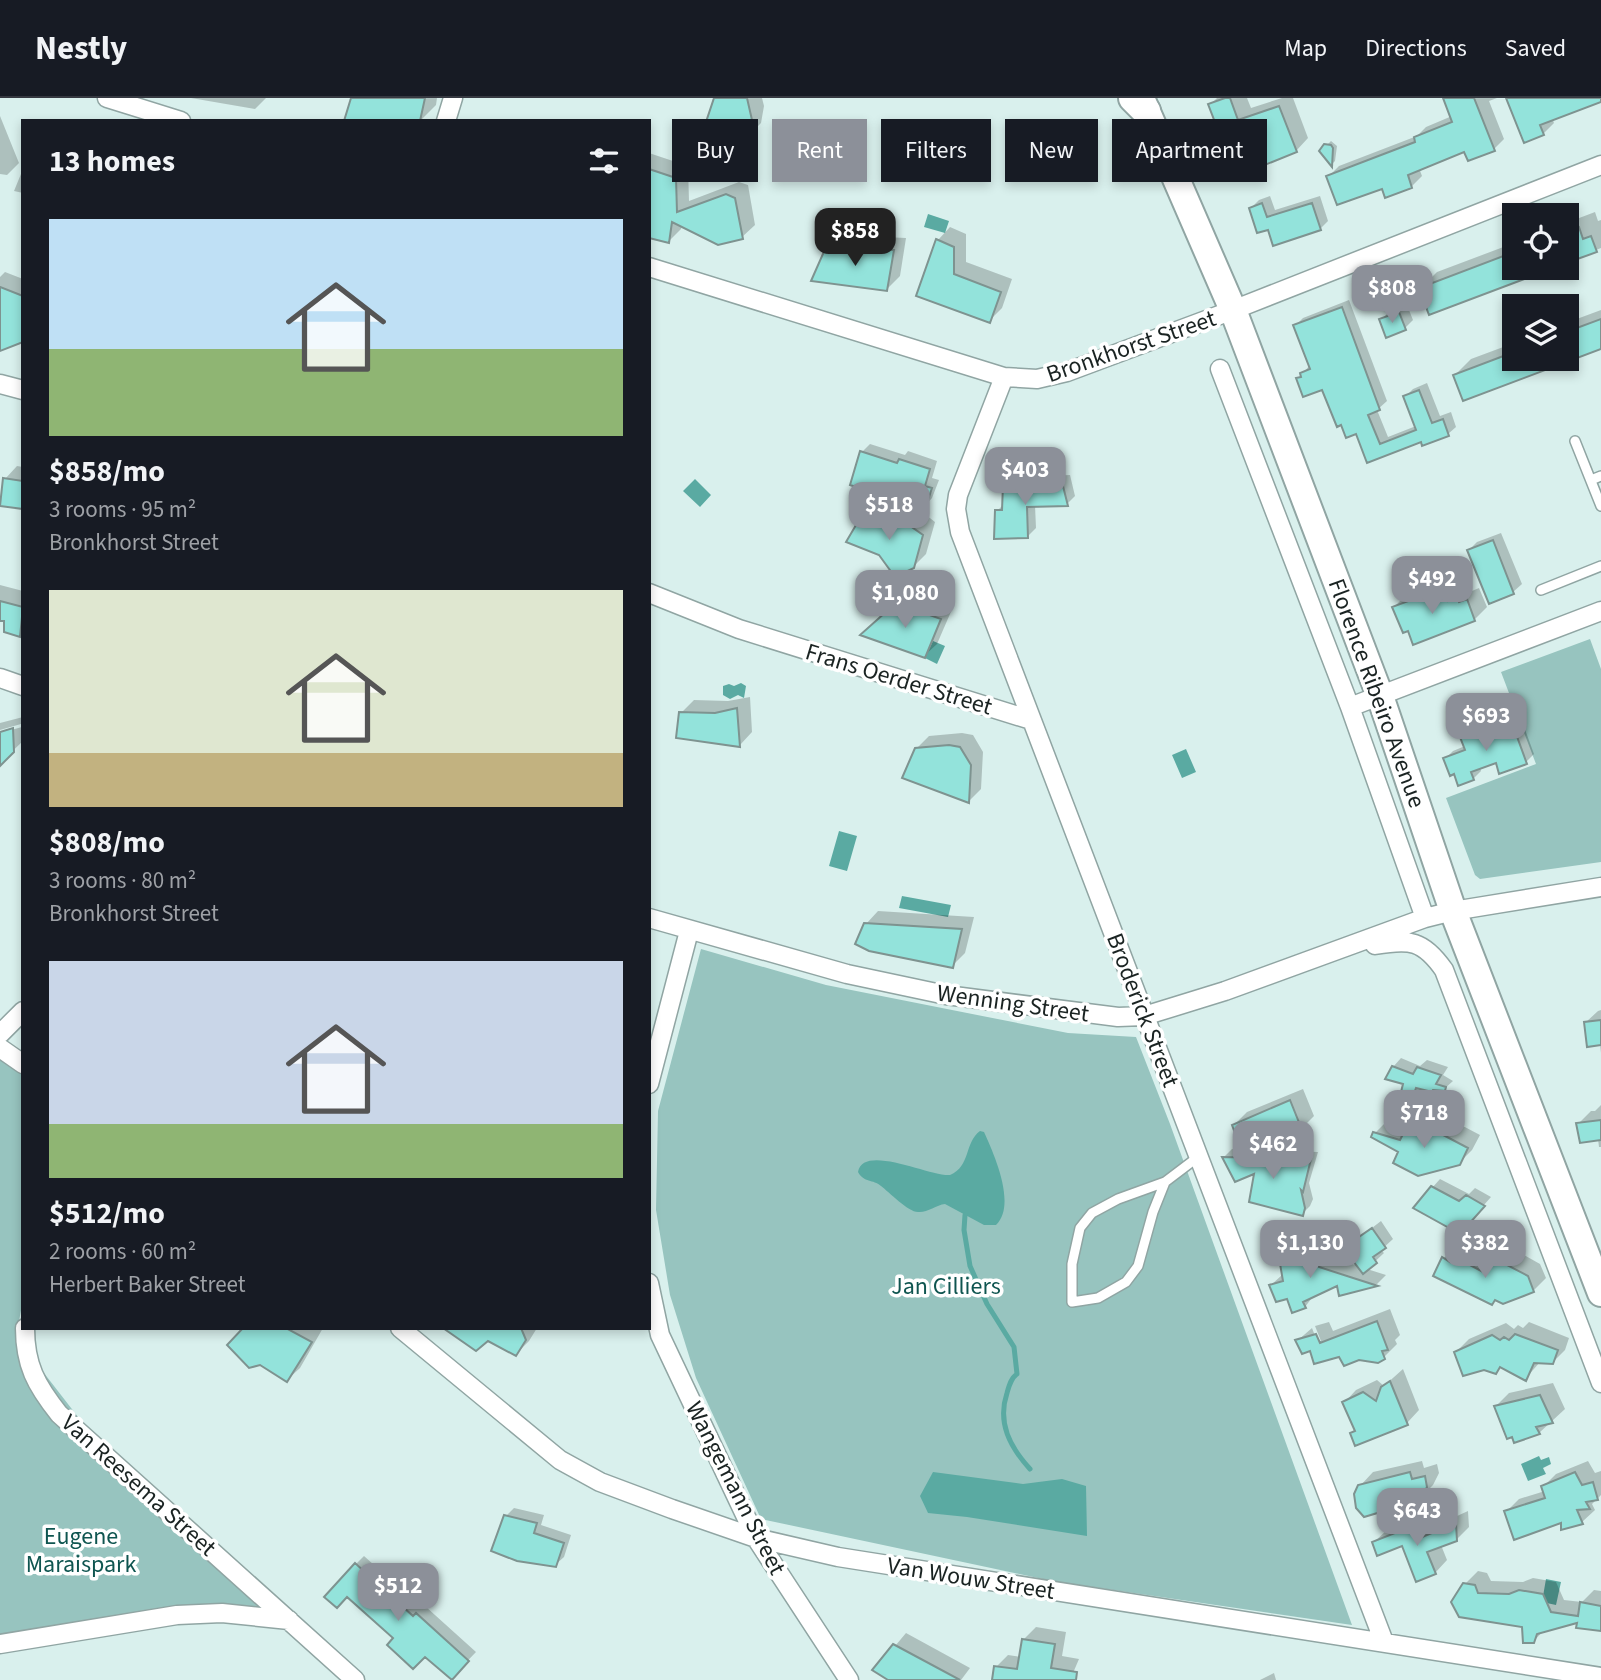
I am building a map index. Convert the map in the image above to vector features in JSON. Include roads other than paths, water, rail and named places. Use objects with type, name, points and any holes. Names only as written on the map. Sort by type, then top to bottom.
[{"type":"main road","name":"Florence Ribeiro Avenue","points":[[1140,102],[1233,310],[1380,696],[1453,911],[1601,1293]]},
{"type":"street","points":[[107,98],[175,119]]},
{"type":"street","points":[[447,119],[453,98]]},
{"type":"street","name":"Bronkhorst Street","points":[[651,268],[1004,377],[1037,379],[1059,374],[1233,310],[1601,165]]},
{"type":"street","points":[[1220,369],[1350,707],[1425,918]]},
{"type":"street","name":"Broderick Street","points":[[1004,377],[962,485],[956,509],[960,532],[1384,1642]]},
{"type":"street","points":[[0,384],[21,389]]},
{"type":"street","name":"Frans Oerder Street","points":[[651,594],[739,629],[1031,720]]},
{"type":"street","points":[[1350,707],[1601,611]]},
{"type":"street","points":[[0,678],[21,685]]},
{"type":"street","name":"Wenning Street","points":[[651,919],[848,974],[946,995],[1084,1013],[1144,1016],[1226,991],[1425,918],[1601,887]]},
{"type":"street","points":[[651,1076],[689,931]]},
{"type":"street","points":[[1340,950],[1408,942],[1432,952],[1444,970],[1601,1383]]},
{"type":"street","points":[[0,1034],[21,1013]]},
{"type":"street","points":[[0,1048],[21,1063]]},
{"type":"street","name":"Wangemann Street","points":[[651,1292],[660,1335],[756,1538],[849,1680]]},
{"type":"street","name":"Van Reesema Street","points":[[24,1330],[28,1364],[40,1391],[59,1413],[355,1680]]},
{"type":"street","name":"Van Wouw Street","points":[[402,1330],[560,1460],[579,1472],[621,1490],[756,1538],[838,1557],[1601,1677]]},
{"type":"street","points":[[0,1644],[177,1615],[222,1613],[289,1620]]},
{"type":"lane","points":[[1575,441],[1601,506]]},
{"type":"lane","points":[[1591,480],[1601,476]]},
{"type":"lane","points":[[1541,590],[1601,566]]},
{"type":"lane","points":[[1165,1182],[1153,1212],[1138,1266],[1126,1282],[1098,1298],[1072,1301],[1072,1264],[1080,1228],[1092,1213],[1118,1199],[1165,1182],[1198,1157]]},
{"type":"water","points":[[928,214],[949,221],[945,233],[924,227]]},
{"type":"water","points":[[695,479],[711,495],[700,507],[683,491]]},
{"type":"water","points":[[933,641],[945,646],[937,664],[925,658]]},
{"type":"water","points":[[741,683],[746,686],[744,698],[738,695],[730,699],[723,695],[723,686]]},
{"type":"water","points":[[1186,749],[1196,772],[1182,778],[1172,755]]},
{"type":"water","points":[[839,831],[857,836],[847,871],[829,866]]},
{"type":"water","points":[[902,896],[951,905],[948,917],[899,908]]},
{"type":"water","points":[[980,1131],[984,1132],[1002,1179],[1004,1205],[1002,1216],[996,1225],[984,1225],[945,1204],[925,1211],[914,1211],[858,1172],[863,1164],[884,1161],[950,1175],[961,1166]]},
{"type":"water","points":[[1539,1456],[1541,1460],[1549,1457],[1551,1464],[1543,1468],[1546,1474],[1528,1481],[1521,1464]]},
{"type":"water","points":[[933,1472],[1023,1484],[1062,1479],[1086,1486],[1087,1536],[928,1513],[920,1496]]},
{"type":"water","points":[[1546,1579],[1561,1582],[1556,1605],[1542,1602]]},
{"type":"waterway","points":[[965,1215],[964,1230],[970,1266],[987,1304],[1014,1347],[1017,1374],[1010,1382],[1004,1404],[1005,1424],[1011,1443],[1030,1469]]},
{"type":"park label","name":"Jan Cilliers","points":[[946,1286]]},
{"type":"park label","name":"Eugene Maraispark","points":[[81,1550]]}]
